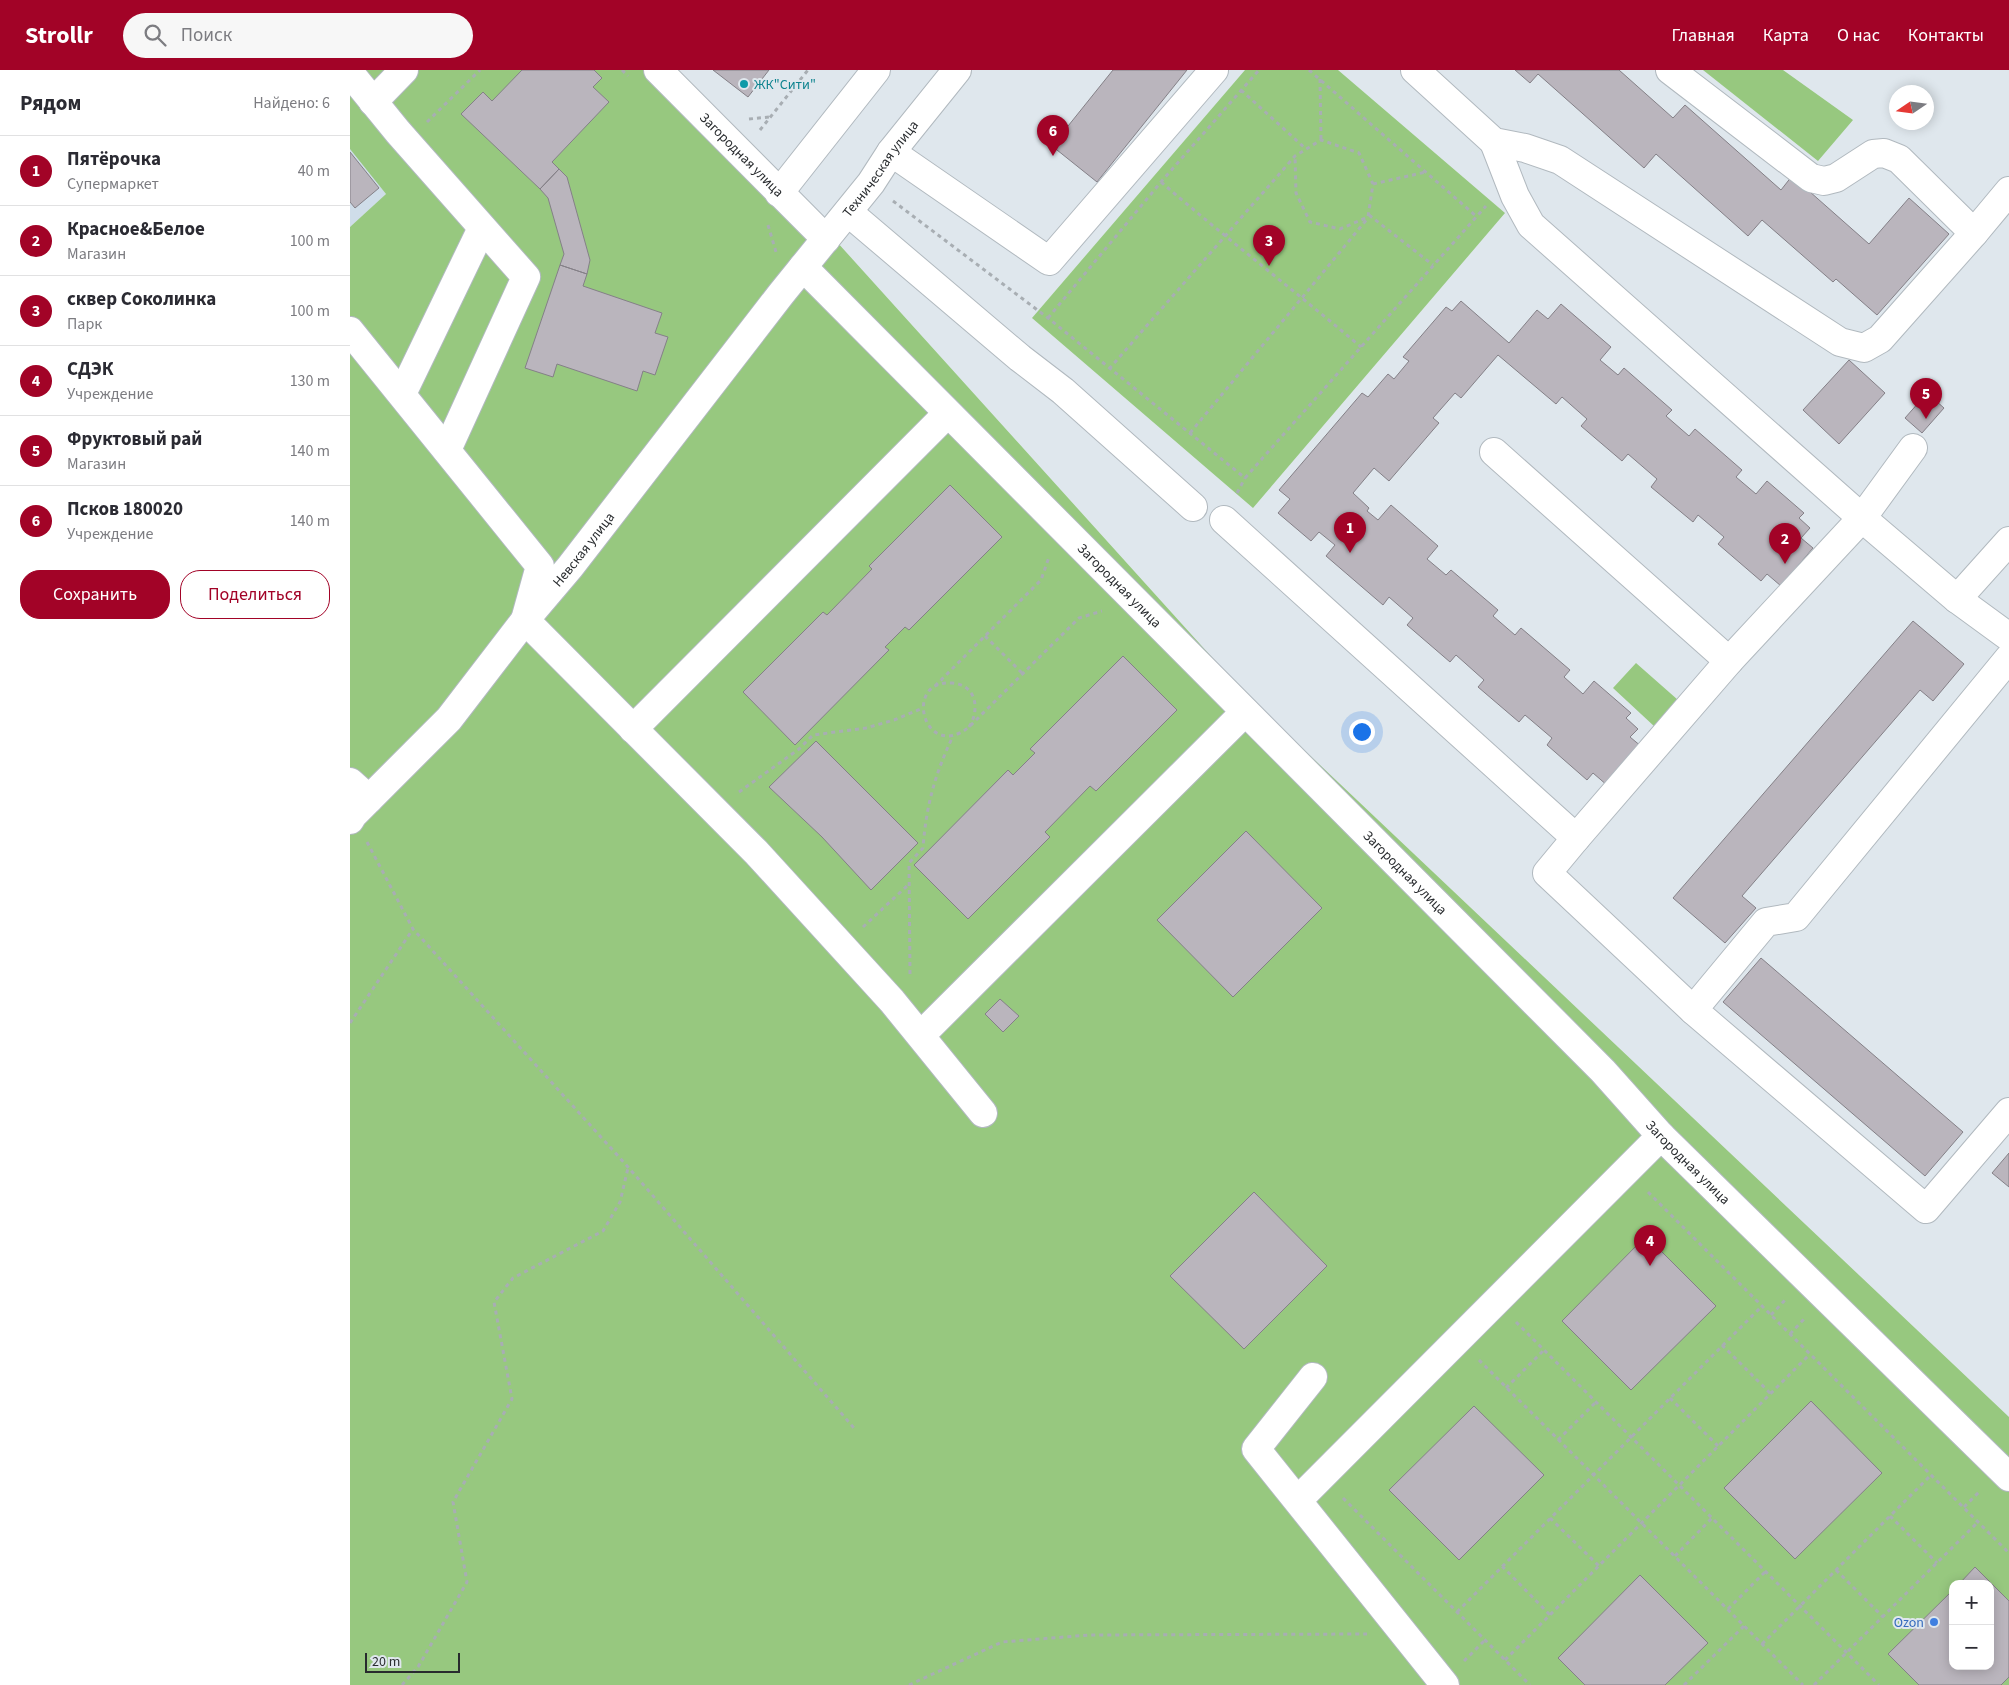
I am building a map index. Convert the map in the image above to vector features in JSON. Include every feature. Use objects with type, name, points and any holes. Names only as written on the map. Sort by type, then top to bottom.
[{"type":"street","points":[[373,102],[404,70]]},
{"type":"street","name":"Загородная улица","points":[[658,70],[826,239]]},
{"type":"street","points":[[779,193],[876,70]]},
{"type":"street","name":"Техническая улица","points":[[803,267],[871,183],[892,152],[957,70]]},
{"type":"street","points":[[892,152],[1049,261],[1214,70]]},
{"type":"street","points":[[1414,70],[1494,142],[1519,203],[1538,231],[1862,518],[1956,599],[2009,637]]},
{"type":"street","points":[[1670,70],[1811,178],[1824,181],[1836,178],[1873,154],[1884,153],[1899,159],[1974,233]]},
{"type":"street","points":[[350,73],[406,142],[526,277],[447,450]]},
{"type":"street","points":[[1494,142],[1525,148],[1560,160],[1840,342],[1864,348],[1880,339],[2009,191]]},
{"type":"street","points":[[848,212],[1020,358],[1063,390],[1193,507]]},
{"type":"street","points":[[402,394],[482,228]]},
{"type":"street","name":"Загородная улица","points":[[803,267],[1603,1071],[1661,1136],[2009,1477]]},
{"type":"street","name":"Невская улица","points":[[356,804],[449,719],[525,620],[570,567],[803,267]]},
{"type":"street","points":[[350,331],[540,566],[525,620],[756,852],[921,1035],[983,1113]]},
{"type":"street","points":[[633,729],[948,414]]},
{"type":"street","points":[[1913,448],[1862,518],[1730,661],[1547,873],[1693,1010],[1926,1209],[2009,1112]]},
{"type":"street","points":[[1494,452],[1730,661]]},
{"type":"street","points":[[1224,520],[1576,838]]},
{"type":"street","points":[[1956,599],[2009,541]]},
{"type":"street","points":[[1693,1010],[1766,922],[1796,917],[2009,658]]},
{"type":"street","points":[[921,1035],[1245,712]]},
{"type":"street","points":[[1298,1500],[1661,1136]]},
{"type":"street","points":[[1313,1377],[1256,1449],[1445,1685]]},
{"type":"path","points":[[406,142],[480,70]]},
{"type":"path","points":[[622,70],[629,77]]},
{"type":"path","points":[[756,135],[808,70]]},
{"type":"path","points":[[1048,318],[1259,70]]},
{"type":"path","points":[[1309,70],[1476,216]]},
{"type":"path","points":[[1320,79],[1321,140]]},
{"type":"path","points":[[1241,90],[1306,149]]},
{"type":"path","points":[[1109,369],[1295,156],[1321,140],[1359,153],[1374,184],[1368,216],[1190,433]]},
{"type":"path","points":[[1295,156],[1296,193],[1310,222],[1340,229],[1368,216]]},
{"type":"path","points":[[1374,184],[1426,172]]},
{"type":"path","points":[[871,183],[1048,318],[1245,478],[1509,179]]},
{"type":"path","points":[[1162,182],[1224,237],[1302,297],[1361,347]]},
{"type":"path","points":[[1368,216],[1433,265]]},
{"type":"path","points":[[766,218],[776,254]]},
{"type":"path","points":[[1051,552],[1041,580],[930,691],[925,699],[923,708],[928,726],[935,732],[944,735],[953,736],[962,733],[1079,618],[1107,609]]},
{"type":"path","points":[[985,636],[1023,674]]},
{"type":"path","points":[[930,691],[946,683],[955,683],[964,687],[975,701],[974,720],[969,727]]},
{"type":"path","points":[[736,794],[799,749],[813,735],[866,728],[894,720],[923,708]]},
{"type":"path","points":[[910,977],[909,863],[924,848],[925,820],[930,793],[940,764],[953,736]]},
{"type":"path","points":[[356,804],[413,928],[628,1167],[854,1428]]},
{"type":"path","points":[[857,933],[909,885]]},
{"type":"path","points":[[350,1023],[413,928]]},
{"type":"path","points":[[402,1685],[418,1666],[468,1582],[453,1502],[512,1399],[494,1302],[513,1278],[603,1231],[620,1202],[628,1167]]},
{"type":"path","points":[[1627,1170],[2009,1553]]},
{"type":"path","points":[[1496,1302],[1878,1685]]},
{"type":"path","points":[[1457,1612],[1762,1306]]},
{"type":"path","points":[[1458,1340],[1803,1685]]},
{"type":"path","points":[[1722,1345],[1770,1394]]},
{"type":"path","points":[[1506,1388],[1544,1350]]},
{"type":"path","points":[[1505,1660],[1810,1354]]},
{"type":"path","points":[[1670,1398],[1718,1446]]},
{"type":"path","points":[[1558,1440],[1596,1402]]},
{"type":"path","points":[[1762,1644],[1931,1475]]},
{"type":"path","points":[[1321,1476],[1530,1685]]},
{"type":"path","points":[[1890,1516],[1936,1563]]},
{"type":"path","points":[[1550,1518],[1599,1566]]},
{"type":"path","points":[[1675,1556],[1712,1518]]},
{"type":"path","points":[[1814,1685],[1978,1522]]},
{"type":"path","points":[[1502,1566],[1550,1615]]},
{"type":"path","points":[[1836,1570],[1883,1617]]},
{"type":"path","points":[[1728,1609],[1766,1572]]},
{"type":"path","points":[[1684,1685],[1744,1626]]},
{"type":"path","points":[[909,1685],[1002,1642],[1088,1635],[1405,1634]]},
{"type":"shaded area","points":[[350,149],[386,194],[350,227]]},
{"type":"green space","points":[[350,70],[672,70],[818,221],[1246,695],[2009,1417],[2009,1685],[350,1685],[350,227],[386,194],[350,149]]},
{"type":"green space","points":[[1245,70],[1338,70],[1505,213],[1253,508],[1032,318]]},
{"type":"green space","points":[[1703,70],[1783,70],[1853,120],[1818,161]]},
{"type":"green space","points":[[1636,663],[1678,700],[1655,727],[1613,688]]},
{"type":"building","points":[[522,70],[594,70],[602,78],[593,87],[609,102],[552,162],[559,169],[540,189],[461,114],[483,92],[492,101]]},
{"type":"building","name":"ЖК\"Сити\"","points":[[713,70],[769,70],[748,97]]},
{"type":"building","points":[[1113,70],[1187,70],[1097,182],[1052,146]]},
{"type":"building","points":[[1515,70],[1619,70],[1673,118],[1685,105],[1781,190],[1792,176],[1869,244],[1909,198],[1949,234],[1877,315],[1836,279],[1833,282],[1762,220],[1748,236],[1656,154],[1644,168],[1538,74],[1530,83]]},
{"type":"building","points":[[350,152],[379,188],[355,208],[350,202]]},
{"type":"building","points":[[559,169],[567,177],[590,260],[587,274],[560,265],[564,254],[548,198],[540,189]]},
{"type":"building","points":[[560,265],[587,274],[583,286],[662,313],[655,333],[668,337],[655,375],[643,371],[637,391],[557,364],[553,377],[525,368]]},
{"type":"building","points":[[1461,301],[1509,343],[1537,310],[1548,319],[1561,304],[1611,347],[1600,360],[1618,375],[1624,368],[1672,410],[1666,416],[1689,436],[1695,429],[1742,470],[1736,477],[1756,494],[1767,481],[1804,513],[1799,518],[1810,528],[1801,538],[1813,548],[1781,586],[1767,574],[1761,581],[1718,544],[1724,537],[1698,515],[1693,522],[1651,487],[1657,479],[1628,454],[1622,461],[1581,426],[1587,419],[1562,397],[1556,404],[1498,355],[1461,398],[1455,393],[1433,418],[1439,423],[1389,481],[1374,468],[1353,493],[1369,508],[1367,511],[1378,520],[1391,505],[1438,546],[1427,559],[1446,575],[1451,570],[1498,610],[1493,616],[1515,635],[1521,628],[1570,670],[1564,677],[1583,694],[1594,681],[1631,713],[1626,718],[1638,729],[1630,737],[1642,747],[1608,786],[1593,773],[1587,780],[1547,745],[1552,738],[1525,715],[1519,722],[1478,687],[1484,680],[1456,655],[1450,662],[1407,625],[1413,618],[1389,597],[1383,605],[1326,556],[1335,545],[1319,532],[1311,541],[1278,513],[1290,499],[1279,490],[1362,393],[1368,397],[1388,374],[1394,379],[1409,361],[1403,357],[1446,307],[1452,311]]},
{"type":"building","points":[[1849,360],[1885,393],[1839,444],[1803,410]]},
{"type":"building","points":[[1927,393],[1944,408],[1922,433],[1905,418]]},
{"type":"building","points":[[950,485],[1002,537],[909,630],[905,627],[885,647],[889,650],[795,745],[743,692],[823,612],[827,615],[872,569],[869,566]]},
{"type":"building","points":[[1913,621],[1964,664],[1933,701],[1920,690],[1742,896],[1756,908],[1725,943],[1673,898]]},
{"type":"building","points":[[1123,656],[1177,710],[1096,791],[1090,786],[1045,832],[1050,837],[968,919],[914,865],[1008,770],[1013,775],[1035,753],[1030,749]]},
{"type":"building","points":[[816,741],[918,843],[871,890],[822,837],[769,787]]},
{"type":"building","points":[[1246,831],[1322,908],[1233,997],[1157,920]]},
{"type":"building","points":[[1761,958],[1963,1132],[1925,1176],[1723,1002]]},
{"type":"building","points":[[1000,999],[1019,1016],[1003,1032],[985,1014]]},
{"type":"building","points":[[2009,1153],[2009,1187],[1992,1173]]},
{"type":"building","points":[[1254,1192],[1327,1266],[1244,1349],[1170,1276]]},
{"type":"building","points":[[1646,1236],[1716,1306],[1631,1390],[1562,1321]]},
{"type":"building","points":[[1811,1401],[1882,1473],[1795,1559],[1724,1488]]},
{"type":"building","points":[[1474,1406],[1544,1475],[1459,1560],[1389,1490]]},
{"type":"building","points":[[1975,1567],[1988,1580],[1963,1580]]},
{"type":"building","points":[[1640,1575],[1708,1643],[1665,1685],[1585,1685],[1558,1658]]},
{"type":"building","points":[[1994,1586],[2009,1601],[2009,1677],[2001,1685],[1919,1685],[1888,1654],[1949,1594],[1949,1670],[1994,1670]]},
{"type":"place","name":"ЖК\"Сити\"","points":[[744,84]]},
{"type":"place","name":"Псков 180020","points":[[1053,156]]},
{"type":"place","name":"сквер Соколинка","points":[[1269,266]]},
{"type":"place","name":"Фруктовый рай","points":[[1926,419]]},
{"type":"place","name":"Пятёрочка","points":[[1350,553]]},
{"type":"place","name":"Красное&Белое","points":[[1785,564]]},
{"type":"place","name":"СДЭК","points":[[1650,1266]]},
{"type":"place","name":"Ozon","points":[[1934,1622]]}]
